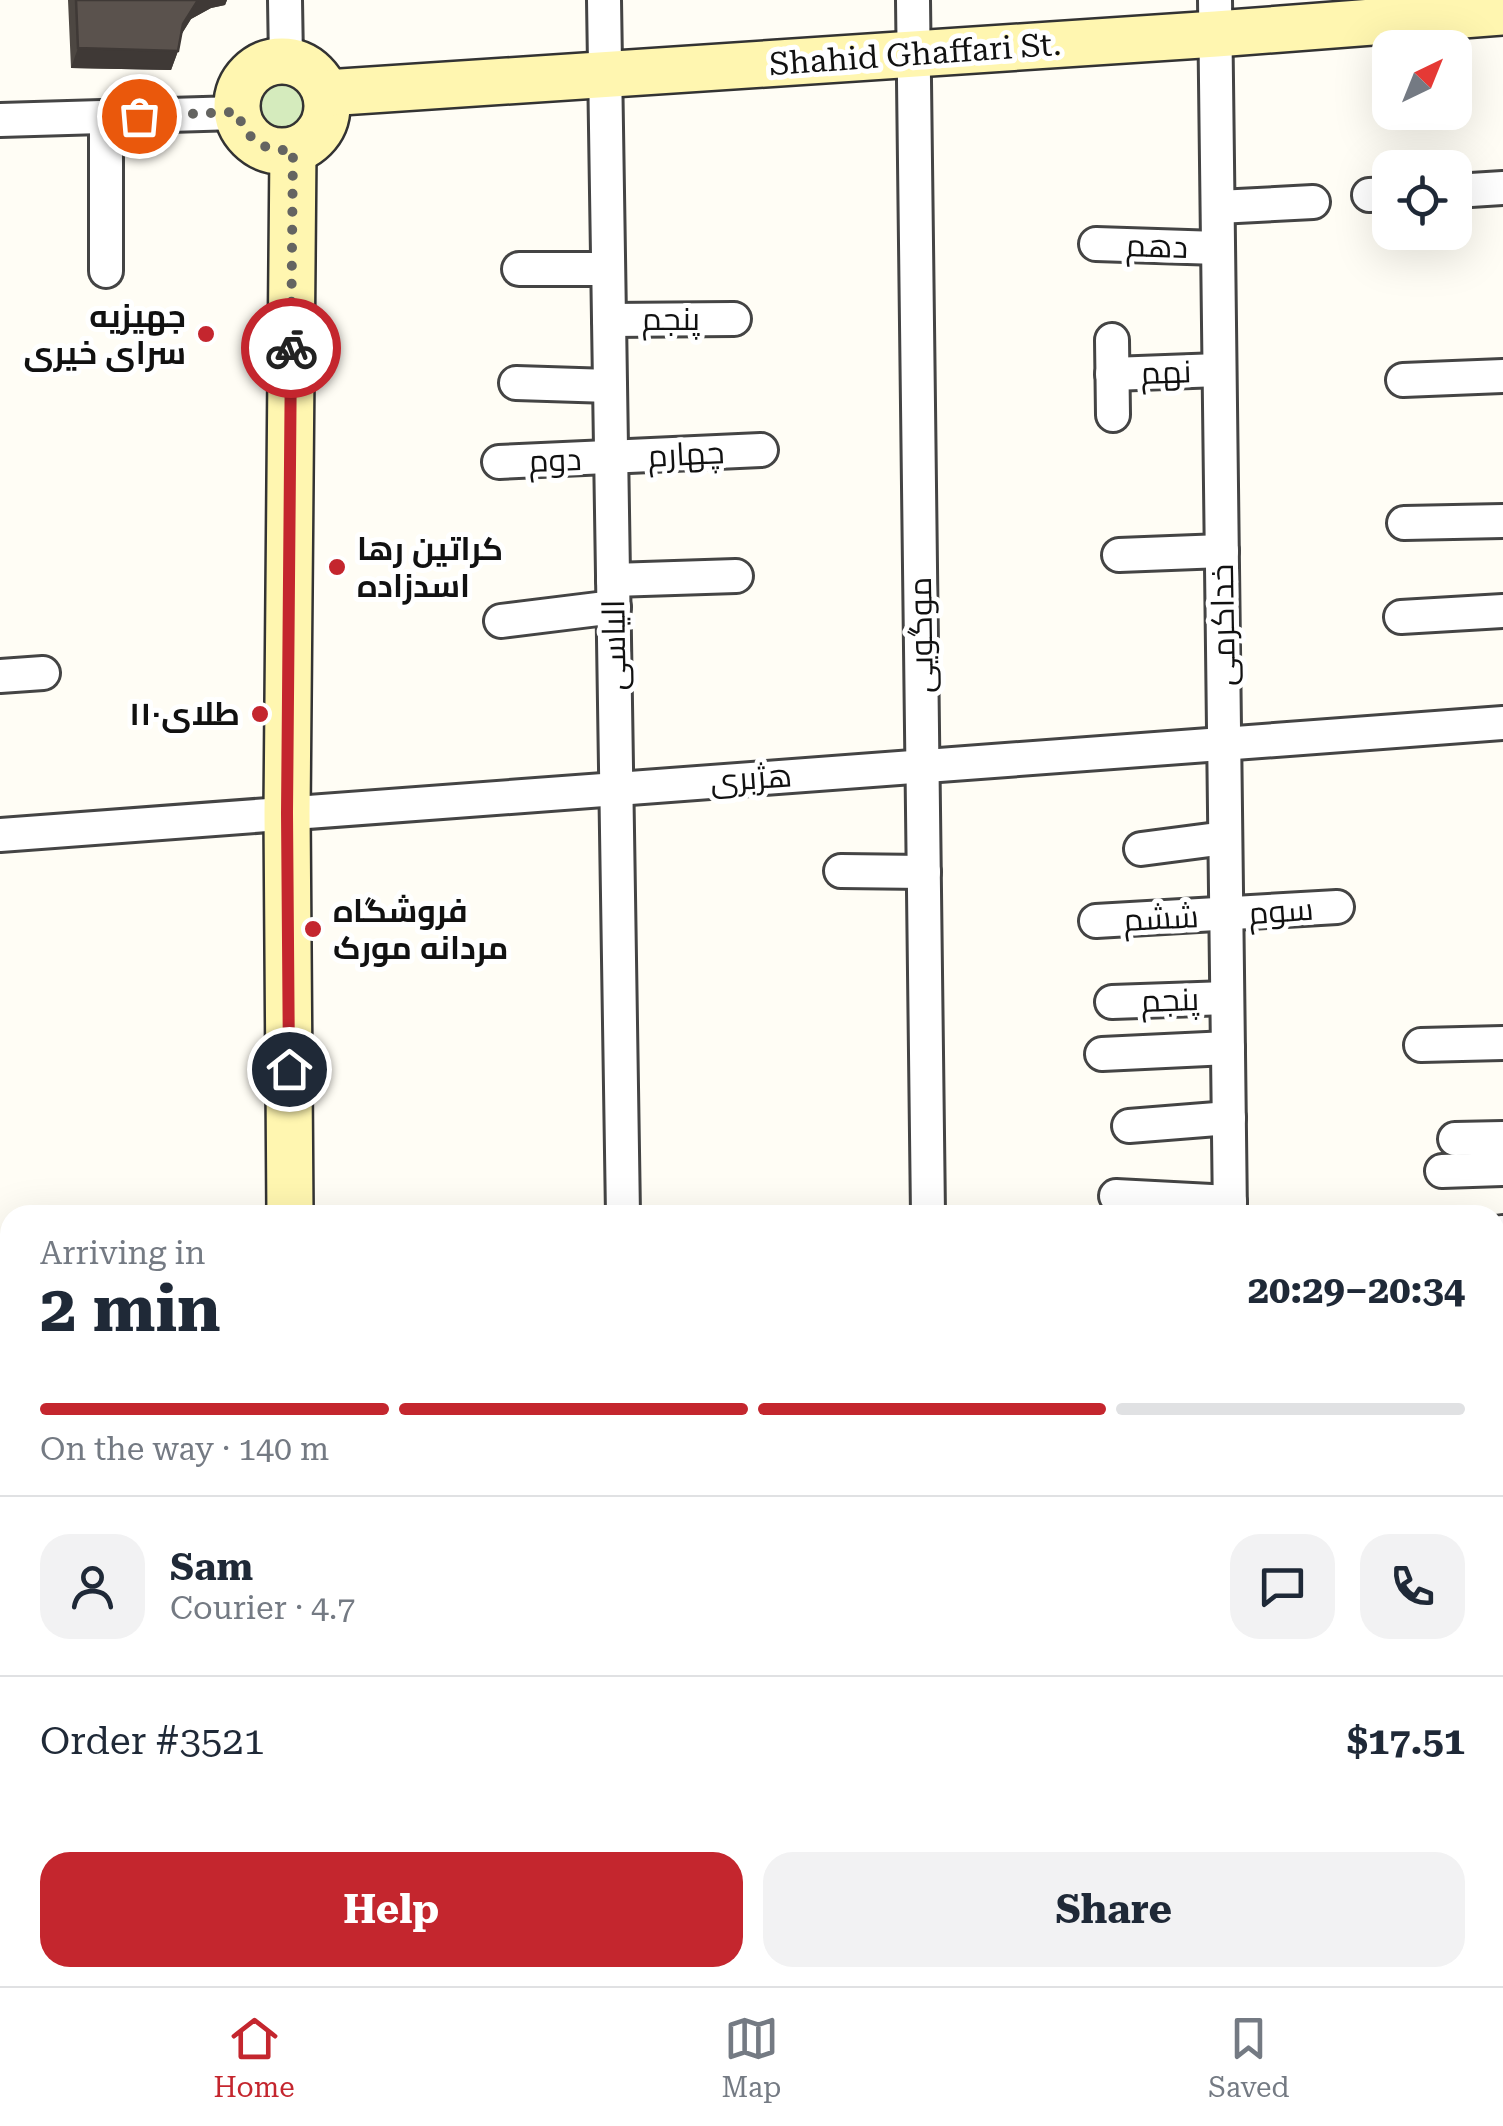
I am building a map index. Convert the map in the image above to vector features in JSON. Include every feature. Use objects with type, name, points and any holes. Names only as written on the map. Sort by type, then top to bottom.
[{"type":"main road","name":"Shahid Ghaffari St.","points":[[326,93],[914,54],[1215,17],[1503,12]]},
{"type":"main road","points":[[286,60],[311,71],[326,93],[325,122],[306,145],[293,150],[263,148],[251,139],[237,112],[237,98],[249,74],[273,61],[286,60]]},
{"type":"main road","points":[[290,1205],[287,813],[293,150]]},
{"type":"street","points":[[285,0],[286,60]]},
{"type":"street","name":"الیاسی","points":[[604,0],[623,1205]]},
{"type":"street","name":"موگویی","points":[[913,0],[928,1205]]},
{"type":"street","name":"خداکرمی","points":[[1215,17],[1230,1205]]},
{"type":"street","points":[[0,120],[237,112]]},
{"type":"street","points":[[106,116],[106,272]]},
{"type":"street","points":[[1472,190],[1503,188]]},
{"type":"street","points":[[1218,207],[1313,202]]},
{"type":"street","name":"دهم","points":[[1096,244],[1218,248]]},
{"type":"street","points":[[519,269],[608,269]]},
{"type":"street","name":"پنجم","points":[[609,320],[734,319]]},
{"type":"street","name":"نهم","points":[[1112,340],[1112,415]]},
{"type":"street","name":"نهم","points":[[1112,374],[1220,370]]},
{"type":"street","points":[[1403,380],[1503,376]]},
{"type":"street","points":[[516,383],[610,386]]},
{"type":"street","name":"چهارم","points":[[611,458],[762,450]]},
{"type":"street","name":"دوم","points":[[499,462],[611,458]]},
{"type":"street","points":[[1404,523],[1503,520]]},
{"type":"street","points":[[1119,555],[1222,551]]},
{"type":"street","points":[[501,621],[614,594],[736,576]]},
{"type":"street","points":[[1401,617],[1503,611]]},
{"type":"street","points":[[0,676],[43,672]]},
{"type":"street","name":"هژبری","points":[[0,835],[1503,723]]},
{"type":"street","points":[[1141,849],[1225,838]]},
{"type":"street","points":[[840,871],[924,872]]},
{"type":"street","name":"سوم","points":[[1226,916],[1337,907]]},
{"type":"street","name":"ششم","points":[[1096,921],[1226,916]]},
{"type":"street","name":"پنجم","points":[[1112,1002],[1227,998]]},
{"type":"street","points":[[1421,1046],[1503,1043]]},
{"type":"street","points":[[1102,1054],[1228,1048]]},
{"type":"street","points":[[1129,1126],[1229,1118]]},
{"type":"street","points":[[1455,1139],[1503,1138]]},
{"type":"street","points":[[1442,1170],[1503,1169]]},
{"type":"street","points":[[1116,1196],[1202,1205]]},
{"type":"green space","points":[[284,75],[306,84],[315,106],[306,128],[284,137],[262,128],[253,106],[262,84]]},
{"type":"building","points":[[76,0],[198,0],[183,24],[178,51],[78,48]]},
{"type":"way so far","points":[[139,116],[237,112],[251,139],[263,148],[293,150],[291,348]]},
{"type":"place","name":"جهیزیه سرای خیری","points":[[206,334]]},
{"type":"place","name":"کراتین رها اسدزاده","points":[[337,567]]},
{"type":"place","name":"طلای۱۱۰","points":[[260,714]]},
{"type":"place","name":"فروشگاه مردانه مورک","points":[[313,929]]},
{"type":"route","points":[[289,1069],[291,348]]}]
